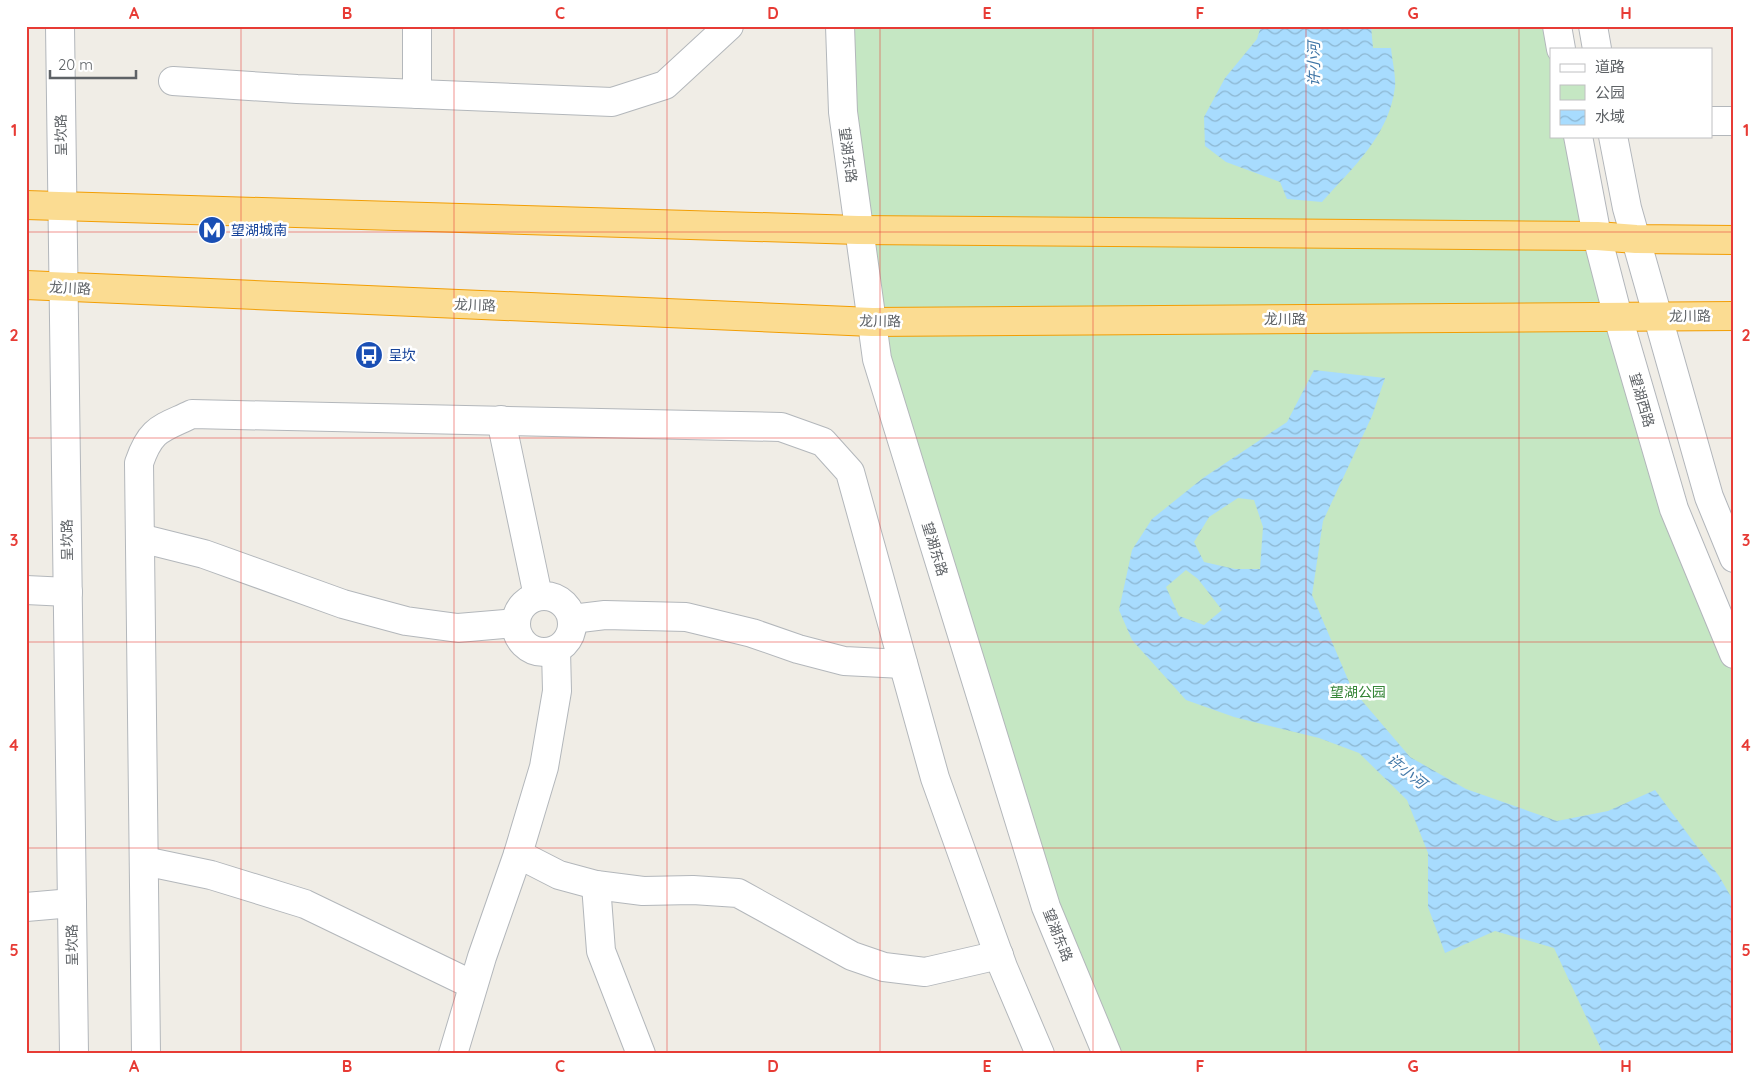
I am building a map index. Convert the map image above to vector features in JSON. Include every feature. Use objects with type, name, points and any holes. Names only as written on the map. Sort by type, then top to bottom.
[{"type":"highway","points":[[26,205],[62,208],[858,230],[1597,236],[1636,239],[1734,240]]},
{"type":"highway","name":"龙川路","points":[[26,286],[872,322],[1734,316]]},
{"type":"street","name":"呈坎路","points":[[60,26],[74,1054]]},
{"type":"street","points":[[417,26],[417,94]]},
{"type":"street","points":[[173,81],[612,102],[665,85],[729,26]]},
{"type":"street","name":"望湖东路","points":[[840,26],[843,112],[858,230],[878,359],[1046,907],[1107,1054]]},
{"type":"street","points":[[1557,26],[1561,48]]},
{"type":"street","points":[[1593,26],[1597,48]]},
{"type":"street","points":[[1712,121],[1734,121]]},
{"type":"street","name":"望湖西路","points":[[1578,138],[1597,236],[1618,317],[1674,509],[1734,654]]},
{"type":"street","points":[[1613,138],[1627,208],[1709,497],[1734,558]]},
{"type":"street","points":[[146,1054],[139,463],[147,442],[159,430],[192,414],[781,427],[823,442],[850,472],[935,778],[999,955],[1040,1054]]},
{"type":"street","points":[[501,420],[538,596]]},
{"type":"street","points":[[140,538],[204,554],[343,604],[406,621],[458,628],[516,623]]},
{"type":"street","points":[[26,590],[68,592]]},
{"type":"street","points":[[538,596],[556,598],[570,610],[572,619],[570,637],[556,650],[547,652],[529,648],[522,641],[516,623],[522,606],[538,596]]},
{"type":"street","points":[[572,619],[605,615],[686,617],[752,632],[798,649],[844,661],[903,664]]},
{"type":"street","points":[[453,1054],[473,985],[518,854],[546,758],[557,692],[556,650]]},
{"type":"street","points":[[518,854],[560,875],[596,885],[643,891],[693,890],[738,893],[852,956],[884,967],[925,972],[999,955]]},
{"type":"street","points":[[144,861],[211,875],[305,904],[473,985]]},
{"type":"street","points":[[596,885],[601,951],[641,1054]]},
{"type":"street","points":[[26,907],[72,903]]},
{"type":"green space","name":"望湖公园","points":[[840,26],[1557,26],[1550,48],[1550,138],[1578,138],[1597,236],[1734,654],[1734,1054],[1107,1054],[877,359]]},
{"type":"water","name":"许小河","points":[[1261,26],[1371,26],[1373,48],[1391,48],[1395,87],[1385,121],[1368,150],[1322,202],[1287,199],[1280,182],[1226,162],[1205,146],[1204,117],[1225,78],[1257,39]]},
{"type":"water","name":"许小河","points":[[1314,370],[1385,378],[1372,416],[1323,521],[1312,595],[1352,689],[1410,757],[1466,789],[1557,821],[1608,811],[1655,790],[1719,876],[1734,902],[1734,1054],[1621,1054],[1619,1050],[1602,1051],[1554,948],[1495,931],[1445,953],[1428,907],[1428,853],[1407,800],[1359,753],[1319,738],[1234,717],[1186,700],[1132,640],[1119,610],[1132,550],[1152,519],[1203,478],[1287,422]],"holes":[[[1238,498],[1254,500],[1263,527],[1260,569],[1235,569],[1204,562],[1194,542],[1209,517]],[[1186,570],[1198,579],[1222,610],[1204,625],[1179,616],[1166,587]]]},
{"type":"place","name":"望湖城南","points":[[212,230]]},
{"type":"place","name":"呈坎","points":[[369,355]]}]
